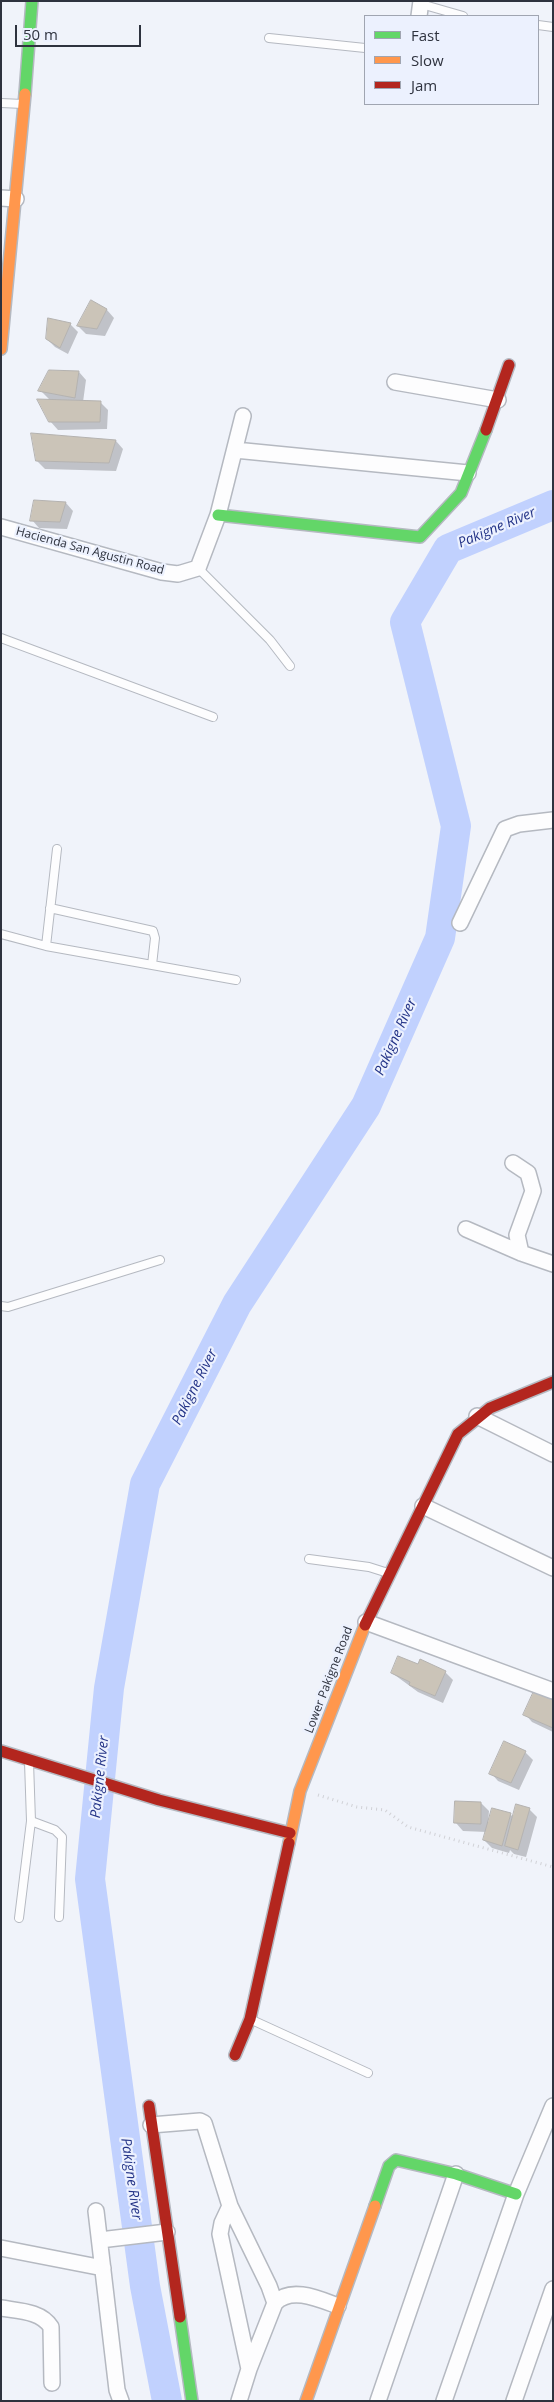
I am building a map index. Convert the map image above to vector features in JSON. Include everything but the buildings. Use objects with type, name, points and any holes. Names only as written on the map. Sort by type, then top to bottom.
[{"type":"street","points":[[1,349],[9,199],[22,104],[32,1]]},
{"type":"street","points":[[218,516],[417,538],[423,535],[461,493],[498,400],[509,365]]},
{"type":"street","points":[[395,382],[498,400]]},
{"type":"street","points":[[198,568],[218,516],[243,416]]},
{"type":"street","points":[[235,450],[468,473]]},
{"type":"street","name":"Hacienda San Agustin Road","points":[[1,527],[162,572],[178,574],[198,568]]},
{"type":"street","points":[[460,923],[505,829],[519,824],[553,820]]},
{"type":"street","points":[[513,1163],[528,1173],[533,1191],[517,1235],[521,1253]]},
{"type":"street","points":[[466,1229],[521,1253],[553,1264]]},
{"type":"street","name":"Lower Pakigne Road","points":[[235,2055],[250,2020],[300,1791],[366,1622],[455,1438],[478,1416],[517,1396],[553,1382]]},
{"type":"street","points":[[478,1416],[553,1454]]},
{"type":"street","points":[[423,1506],[553,1568]]},
{"type":"street","points":[[366,1622],[553,1691]]},
{"type":"street","points":[[1,1751],[160,1800],[290,1833]]},
{"type":"street","points":[[149,2106],[160,2233],[192,2401]]},
{"type":"street","points":[[444,2401],[516,2194],[553,2106]]},
{"type":"street","points":[[151,2125],[202,2121],[230,2206],[269,2286],[275,2303]]},
{"type":"street","points":[[306,2401],[389,2166],[396,2160],[402,2160],[456,2174],[516,2194]]},
{"type":"street","points":[[378,2401],[456,2174]]},
{"type":"street","points":[[230,2206],[222,2223],[220,2234],[249,2369]]},
{"type":"street","points":[[96,2211],[117,2390],[121,2401]]},
{"type":"street","points":[[100,2240],[160,2233]]},
{"type":"street","points":[[1,2248],[103,2268]]},
{"type":"street","points":[[514,2401],[553,2289]]},
{"type":"street","points":[[239,2401],[249,2369],[275,2303],[282,2296],[291,2294],[315,2298],[338,2306]]},
{"type":"street","points":[[1,2308],[37,2315],[46,2320],[51,2327],[52,2383]]},
{"type":"lane","points":[[420,7],[458,15]]},
{"type":"lane","points":[[539,25],[553,27]]},
{"type":"lane","points":[[269,38],[364,48]]},
{"type":"lane","points":[[1,102],[22,104]]},
{"type":"lane","points":[[198,568],[270,640],[290,666]]},
{"type":"lane","points":[[1,638],[212,717]]},
{"type":"lane","points":[[46,946],[57,849]]},
{"type":"lane","points":[[50,908],[153,931],[155,938],[152,965]]},
{"type":"lane","points":[[1,934],[46,946],[236,980]]},
{"type":"lane","points":[[1,1306],[8,1308],[160,1260]]},
{"type":"lane","points":[[310,1559],[370,1567],[389,1574]]},
{"type":"lane","points":[[19,1918],[31,1822],[29,1760]]},
{"type":"lane","points":[[31,1822],[55,1830],[62,1837],[59,1917]]},
{"type":"lane","points":[[250,2020],[368,2074]]},
{"type":"path","points":[[300,1791],[357,1807],[385,1810],[408,1827],[553,1867]]},
{"type":"waterway","name":"Pakigne River","points":[[167,2401],[145,2286],[90,1879],[109,1688],[145,1484],[237,1304],[366,1106],[440,938],[456,826],[405,622],[448,549],[553,505]]},
{"type":"traffic: fast","points":[[25,94],[32,1]]},
{"type":"traffic: fast","points":[[218,515],[420,537],[461,493],[486,430]]},
{"type":"traffic: fast","points":[[375,2206],[389,2166],[396,2160],[456,2174],[516,2194]]},
{"type":"traffic: fast","points":[[180,2317],[192,2401]]},
{"type":"traffic: slow","points":[[1,349],[25,94]]},
{"type":"traffic: slow","points":[[289,1843],[300,1791],[365,1625]]},
{"type":"traffic: slow","points":[[306,2401],[375,2206]]},
{"type":"traffic: jam","points":[[486,430],[509,365]]},
{"type":"traffic: jam","points":[[365,1625],[458,1434],[490,1408],[553,1382]]},
{"type":"traffic: jam","points":[[1,1751],[159,1800],[290,1833]]},
{"type":"traffic: jam","points":[[235,2055],[250,2019],[289,1843]]},
{"type":"traffic: jam","points":[[149,2106],[180,2317]]}]
